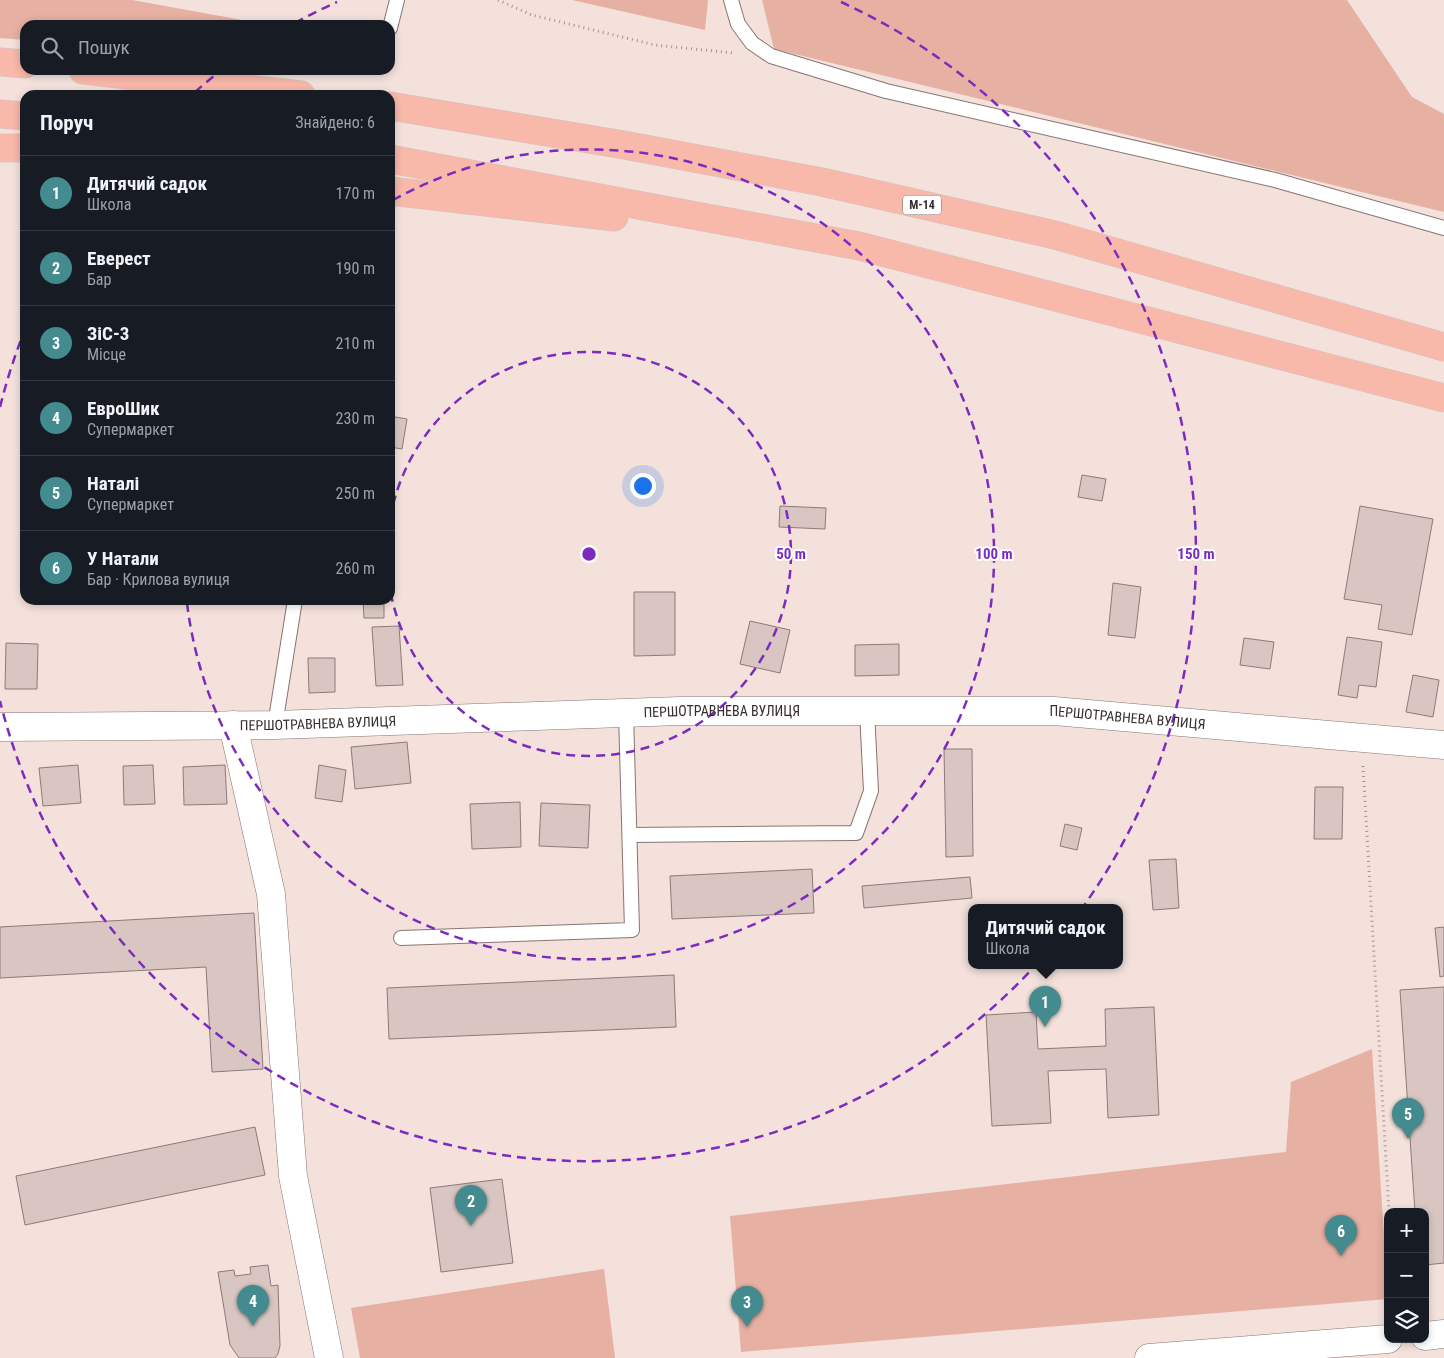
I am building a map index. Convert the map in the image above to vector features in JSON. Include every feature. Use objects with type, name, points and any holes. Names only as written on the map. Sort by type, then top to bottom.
[{"type":"highway","points":[[0,62],[20,64]]},
{"type":"highway","points":[[127,75],[257,90]]},
{"type":"highway","name":"М-14","points":[[395,107],[624,145],[822,182],[1055,235],[1444,347]]},
{"type":"highway","points":[[0,114],[20,116]]},
{"type":"highway","points":[[0,148],[20,148]]},
{"type":"highway","points":[[395,160],[860,246],[1444,398]]},
{"type":"highway","points":[[395,192],[860,246]]},
{"type":"street","name":"ПЕРШОТРАВНЕВА ВУЛИЦЯ","points":[[0,727],[233,726],[626,713],[1054,711],[1444,745]]},
{"type":"street","points":[[233,726],[271,894],[293,1176],[329,1358]]},
{"type":"street","points":[[1429,1336],[1444,1334]]},
{"type":"street","points":[[1149,1358],[1360,1349],[1384,1340]]},
{"type":"lane","points":[[392,20],[397,0]]},
{"type":"lane","points":[[731,0],[738,24],[752,43],[771,56],[886,91],[1275,180],[1444,228]]},
{"type":"lane","points":[[275,724],[294,605]]},
{"type":"lane","points":[[630,835],[856,833],[871,791],[867,711]]},
{"type":"lane","points":[[401,938],[632,930],[626,713]]},
{"type":"path","points":[[498,0],[532,15],[655,45],[771,56]]},
{"type":"path","points":[[1362,738],[1389,1208]]},
{"type":"shaded area","points":[[0,0],[132,0],[242,20],[20,20],[20,40],[0,38]]},
{"type":"shaded area","points":[[572,0],[708,0],[705,30]]},
{"type":"shaded area","points":[[762,0],[1347,0],[1412,97],[1444,114],[1444,212],[774,49]]},
{"type":"shaded area","points":[[1372,1049],[1384,1236],[1384,1299],[741,1352],[730,1216],[1286,1152],[1291,1082]]},
{"type":"shaded area","points":[[604,1269],[615,1358],[360,1358],[351,1308]]},
{"type":"building","points":[[395,417],[407,419],[402,449],[395,448]]},
{"type":"building","points":[[1082,475],[1106,479],[1102,501],[1078,497]]},
{"type":"building","points":[[780,506],[826,508],[825,529],[779,527]]},
{"type":"building","points":[[1360,506],[1433,519],[1412,635],[1378,629],[1382,605],[1344,599]]},
{"type":"building","points":[[1113,583],[1141,587],[1135,638],[1108,635]]},
{"type":"building","points":[[634,592],[675,592],[675,655],[634,656]]},
{"type":"building","points":[[363,605],[384,605],[384,618],[364,618]]},
{"type":"building","points":[[750,621],[790,630],[780,673],[740,664]]},
{"type":"building","points":[[399,626],[403,685],[376,686],[372,627]]},
{"type":"building","points":[[1347,637],[1382,642],[1376,687],[1359,685],[1357,698],[1338,695]]},
{"type":"building","points":[[1244,638],[1274,642],[1270,669],[1240,665]]},
{"type":"building","points":[[6,643],[38,644],[37,689],[5,689]]},
{"type":"building","points":[[899,644],[899,675],[855,676],[855,645]]},
{"type":"building","points":[[308,658],[335,658],[335,692],[309,693]]},
{"type":"building","points":[[1413,675],[1439,680],[1433,717],[1406,712]]},
{"type":"building","points":[[407,742],[411,783],[355,789],[351,747]]},
{"type":"building","points":[[944,749],[972,749],[973,856],[946,857]]},
{"type":"building","points":[[78,765],[81,803],[43,806],[39,768]]},
{"type":"building","points":[[153,765],[155,804],[124,805],[123,766]]},
{"type":"building","points":[[225,765],[227,804],[184,805],[183,767]]},
{"type":"building","points":[[319,765],[346,770],[342,802],[315,798]]},
{"type":"building","points":[[1315,787],[1343,787],[1342,839],[1314,839]]},
{"type":"building","points":[[520,802],[521,847],[472,849],[470,804]]},
{"type":"building","points":[[541,803],[590,805],[588,848],[539,846]]},
{"type":"building","points":[[1065,824],[1082,828],[1077,850],[1060,846]]},
{"type":"building","points":[[1176,859],[1179,908],[1153,910],[1149,860]]},
{"type":"building","points":[[812,869],[814,913],[672,919],[670,876]]},
{"type":"building","points":[[970,877],[972,898],[864,908],[862,886]]},
{"type":"building","points":[[254,913],[263,1069],[212,1072],[206,967],[0,978],[0,927]]},
{"type":"building","points":[[1444,927],[1444,976],[1440,977],[1435,928]]},
{"type":"building","points":[[674,975],[676,1027],[389,1039],[387,988]]},
{"type":"building","points":[[1444,987],[1444,1263],[1429,1265],[1429,1208],[1415,1208],[1400,990]]},
{"type":"building","points":[[1154,1007],[1159,1115],[1108,1118],[1106,1069],[1048,1071],[1051,1123],[992,1126],[986,1015],[1036,1012],[1038,1049],[1106,1046],[1105,1009]]},
{"type":"building","points":[[255,1127],[265,1175],[25,1225],[16,1176]]},
{"type":"building","points":[[502,1179],[513,1263],[441,1272],[430,1188]]},
{"type":"building","points":[[268,1265],[271,1286],[278,1285],[280,1346],[278,1354],[275,1358],[239,1358],[230,1345],[218,1272],[234,1270],[235,1276],[251,1274],[250,1267]]},
{"type":"place","name":"Дитячий садок","points":[[1045,1027]]},
{"type":"place","name":"Наталі","points":[[1408,1139]]},
{"type":"place","name":"Еверест","points":[[471,1226]]},
{"type":"place","name":"У Натали","points":[[1341,1256]]},
{"type":"place","name":"ЕвроШик","points":[[253,1326]]},
{"type":"place","name":"ЗіС-3","points":[[747,1327]]}]
